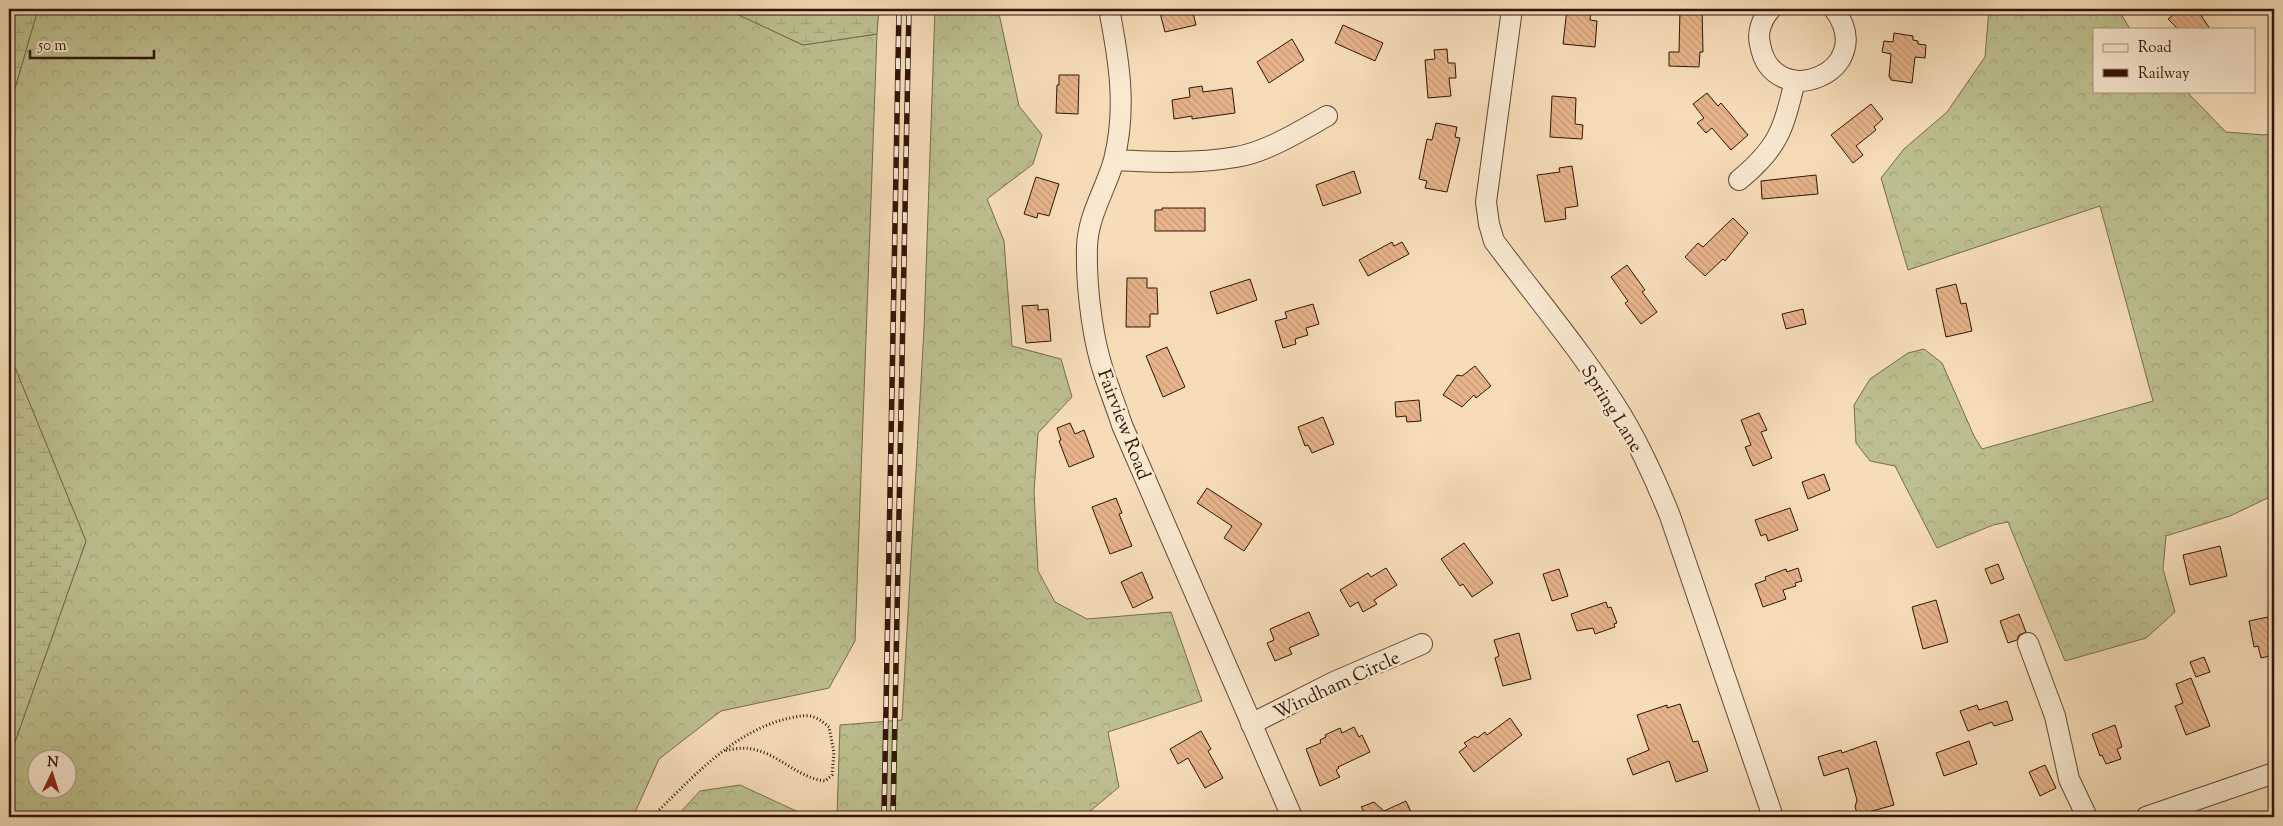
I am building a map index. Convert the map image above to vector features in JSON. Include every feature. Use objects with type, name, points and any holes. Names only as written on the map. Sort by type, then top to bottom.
[{"type":"street","name":"Fairview Road","points":[[1109,9],[1120,66],[1121,110],[1114,160],[1091,221],[1087,246],[1092,324],[1100,360],[1122,425],[1292,817]]},
{"type":"street","name":"Spring Lane","points":[[1512,9],[1486,202],[1494,241],[1593,374],[1621,416],[1654,476],[1670,516],[1773,817]]},
{"type":"street","points":[[1771,9],[1761,24],[1758,38],[1761,53],[1769,66],[1781,76],[1795,81],[1809,81],[1822,77],[1833,69],[1841,58],[1845,45],[1845,31],[1841,18],[1834,9]]},
{"type":"street","points":[[1739,180],[1759,164],[1778,139],[1784,125],[1795,81]]},
{"type":"street","points":[[1114,160],[1165,163],[1237,157],[1281,141],[1327,116]]},
{"type":"street","points":[[2028,643],[2055,716],[2068,779],[2087,817]]},
{"type":"street","name":"Windham Circle","points":[[1251,724],[1334,682],[1422,644]]},
{"type":"street","points":[[2146,817],[2274,773]]},
{"type":"path","points":[[652,817],[690,780],[724,751],[760,728],[777,721],[803,715],[816,717],[829,727],[834,753],[832,775],[824,781],[813,779],[772,756],[752,748],[724,751]]},
{"type":"green space","points":[[9,9],[38,9],[9,109]]},
{"type":"green space","points":[[38,9],[726,9],[803,45],[877,34],[855,641],[829,688],[721,711],[659,759],[633,817],[9,817],[9,759],[86,541],[9,353],[9,109]]},
{"type":"green space","points":[[726,9],[879,9],[877,34],[803,45]]},
{"type":"green space","points":[[935,9],[998,9],[1019,106],[1042,135],[1033,164],[987,199],[1004,241],[1012,346],[1061,359],[1072,397],[1038,433],[1034,492],[1038,571],[1055,602],[1087,619],[1171,612],[1202,701],[1108,732],[1119,787],[1083,817],[837,817],[840,725],[902,720],[924,329]]},
{"type":"green space","points":[[1989,9],[2118,9],[2129,28],[2093,28],[2093,92],[2187,92],[2226,132],[2264,135],[2274,133],[2274,495],[2230,516],[2166,536],[2163,569],[2175,612],[2146,638],[2065,661],[2008,522],[1993,525],[1937,548],[1895,466],[1870,461],[1856,443],[1854,405],[1870,379],[1908,353],[1924,349],[1942,363],[1974,436],[1982,449],[2153,401],[2100,206],[1908,270],[1881,178],[1904,149],[1947,112],[1985,57]]},
{"type":"green space","points":[[9,353],[86,541],[9,759]]},
{"type":"green space","points":[[740,785],[809,817],[676,817],[700,791]]},
{"type":"building","points":[[1159,9],[1192,9],[1196,25],[1165,32]]},
{"type":"building","points":[[1567,9],[1591,9],[1590,20],[1597,21],[1595,47],[1563,44]]},
{"type":"building","points":[[1680,9],[1702,9],[1703,52],[1700,52],[1699,67],[1669,66],[1669,52],[1679,52]]},
{"type":"building","points":[[2180,9],[2197,9],[2209,28],[2177,28],[2168,19]]},
{"type":"building","points":[[1343,25],[1383,43],[1375,61],[1335,43]]},
{"type":"building","points":[[1894,33],[1913,36],[1913,40],[1918,41],[1918,44],[1926,45],[1925,58],[1915,57],[1912,83],[1891,80],[1889,77],[1891,54],[1882,52],[1884,41],[1893,42]]},
{"type":"building","points":[[1292,39],[1304,60],[1269,83],[1257,62]]},
{"type":"building","points":[[1447,49],[1448,63],[1455,63],[1456,78],[1449,78],[1451,96],[1428,98],[1425,60],[1435,59],[1434,50]]},
{"type":"building","points":[[1059,75],[1079,75],[1078,114],[1056,113]]},
{"type":"building","points":[[1202,86],[1203,92],[1232,88],[1235,113],[1192,119],[1192,116],[1174,119],[1172,100],[1190,97],[1189,88]]},
{"type":"building","points":[[1707,93],[1718,106],[1721,103],[1748,135],[1731,150],[1712,128],[1706,133],[1697,123],[1704,118],[1693,104]]},
{"type":"building","points":[[1552,96],[1576,98],[1575,124],[1583,125],[1582,139],[1550,137]]},
{"type":"building","points":[[1871,104],[1883,119],[1874,127],[1876,130],[1856,146],[1863,155],[1853,163],[1831,135]]},
{"type":"building","points":[[1436,123],[1457,127],[1455,137],[1460,138],[1447,192],[1425,188],[1427,181],[1419,179],[1427,139],[1432,140]]},
{"type":"building","points":[[1572,166],[1578,206],[1565,208],[1566,219],[1545,222],[1537,175],[1560,172],[1559,168]]},
{"type":"building","points":[[1354,171],[1361,193],[1323,206],[1316,185]]},
{"type":"building","points":[[1816,175],[1818,194],[1762,199],[1761,181]]},
{"type":"building","points":[[1036,177],[1059,184],[1049,216],[1038,213],[1037,218],[1024,214]]},
{"type":"building","points":[[1162,208],[1205,208],[1205,231],[1155,231],[1155,210],[1162,210]]},
{"type":"building","points":[[1733,218],[1748,233],[1725,261],[1723,259],[1705,276],[1685,257],[1698,243],[1703,247]]},
{"type":"building","points":[[1392,242],[1394,246],[1402,242],[1409,254],[1368,276],[1359,260]]},
{"type":"building","points":[[1627,265],[1645,290],[1642,292],[1657,312],[1641,324],[1625,303],[1628,301],[1611,277]]},
{"type":"building","points":[[1127,278],[1147,278],[1147,288],[1157,288],[1158,314],[1150,314],[1150,327],[1126,327]]},
{"type":"building","points":[[1250,279],[1257,300],[1217,314],[1210,292]]},
{"type":"building","points":[[1956,284],[1961,304],[1966,303],[1972,331],[1946,337],[1936,289]]},
{"type":"building","points":[[1313,304],[1319,324],[1306,328],[1308,335],[1295,339],[1296,344],[1283,348],[1275,321],[1287,318],[1285,312]]},
{"type":"building","points":[[1038,305],[1038,310],[1048,309],[1051,341],[1026,343],[1022,306]]},
{"type":"building","points":[[1803,309],[1806,324],[1786,329],[1782,314]]},
{"type":"building","points":[[1167,347],[1185,387],[1163,397],[1146,356]]},
{"type":"building","points":[[1475,366],[1491,386],[1476,398],[1474,395],[1462,407],[1443,395],[1457,375],[1462,376]]},
{"type":"building","points":[[1419,400],[1421,421],[1407,422],[1406,416],[1396,417],[1395,402]]},
{"type":"building","points":[[1759,413],[1767,430],[1761,432],[1772,458],[1753,466],[1745,447],[1751,445],[1741,420]]},
{"type":"building","points":[[1323,417],[1334,444],[1312,453],[1308,445],[1305,446],[1298,427]]},
{"type":"building","points":[[1070,423],[1075,434],[1084,430],[1094,457],[1069,467],[1059,441],[1061,440],[1057,428]]},
{"type":"building","points":[[1824,474],[1830,490],[1808,499],[1802,482]]},
{"type":"building","points":[[1207,488],[1262,524],[1244,551],[1224,538],[1232,526],[1197,503]]},
{"type":"building","points":[[1116,498],[1122,513],[1119,514],[1132,546],[1110,554],[1092,507]]},
{"type":"building","points":[[1790,508],[1798,530],[1768,541],[1766,534],[1761,536],[1755,520]]},
{"type":"building","points":[[1464,543],[1493,583],[1472,597],[1463,584],[1460,586],[1441,559]]},
{"type":"building","points":[[2220,546],[2227,576],[2190,585],[2183,555]]},
{"type":"building","points":[[1998,564],[2004,579],[1991,584],[1985,569]]},
{"type":"building","points":[[1386,568],[1397,585],[1374,600],[1377,604],[1363,612],[1358,602],[1350,607],[1340,590],[1368,573],[1371,577]]},
{"type":"building","points":[[1798,568],[1802,581],[1795,583],[1796,586],[1783,590],[1786,599],[1763,607],[1755,584],[1766,580],[1765,577],[1786,569],[1787,572]]},
{"type":"building","points":[[1559,569],[1568,596],[1552,601],[1543,574]]},
{"type":"building","points":[[1142,572],[1153,598],[1133,608],[1121,582]]},
{"type":"building","points":[[1936,600],[1948,642],[1923,649],[1912,607]]},
{"type":"building","points":[[1606,602],[1608,608],[1611,607],[1617,623],[1614,624],[1615,627],[1595,634],[1593,628],[1577,631],[1571,614]]},
{"type":"building","points":[[1309,612],[1319,635],[1289,648],[1292,654],[1275,661],[1267,643],[1274,640],[1270,629]]},
{"type":"building","points":[[2019,614],[2026,632],[2019,635],[2017,640],[2008,643],[2000,621]]},
{"type":"building","points":[[2268,617],[2270,629],[2274,629],[2274,655],[2261,658],[2258,646],[2254,647],[2249,621]]},
{"type":"building","points":[[1519,633],[1531,679],[1503,686],[1495,658],[1499,656],[1494,640]]},
{"type":"building","points":[[2204,657],[2210,672],[2196,677],[2190,662]]},
{"type":"building","points":[[2191,678],[2210,726],[2186,735],[2175,706],[2183,703],[2176,684]]},
{"type":"building","points":[[2007,701],[2013,720],[1994,726],[1992,722],[1968,731],[1960,711],[1977,705],[1979,710]]},
{"type":"building","points":[[1680,704],[1693,742],[1698,741],[1708,771],[1676,782],[1669,761],[1633,775],[1627,759],[1649,750],[1637,715],[1667,705],[1667,708]]},
{"type":"building","points":[[1510,718],[1522,735],[1474,772],[1459,752],[1467,746],[1464,743],[1475,736],[1477,738],[1485,732],[1487,735]]},
{"type":"building","points":[[2115,725],[2122,747],[2117,749],[2121,759],[2106,764],[2102,755],[2100,756],[2092,734]]},
{"type":"building","points":[[1354,727],[1359,737],[1362,735],[1370,752],[1338,767],[1336,770],[1340,777],[1320,786],[1306,749],[1321,743],[1320,740],[1326,737],[1325,735],[1340,728],[1342,733]]},
{"type":"building","points":[[1201,731],[1211,749],[1208,751],[1223,778],[1205,788],[1188,758],[1178,764],[1170,749]]},
{"type":"building","points":[[1876,741],[1894,805],[1858,815],[1855,807],[1857,800],[1848,768],[1824,776],[1818,757],[1841,750],[1842,753]]},
{"type":"building","points":[[1969,741],[1977,764],[1944,776],[1936,753]]},
{"type":"building","points":[[2045,765],[2056,788],[2040,796],[2029,772]]},
{"type":"building","points":[[1406,801],[1411,812],[1401,817],[1367,817],[1361,807],[1374,802],[1384,811]]},
{"type":"railway","points":[[884,817],[899,9]]},
{"type":"railway","points":[[893,817],[909,9]]}]
